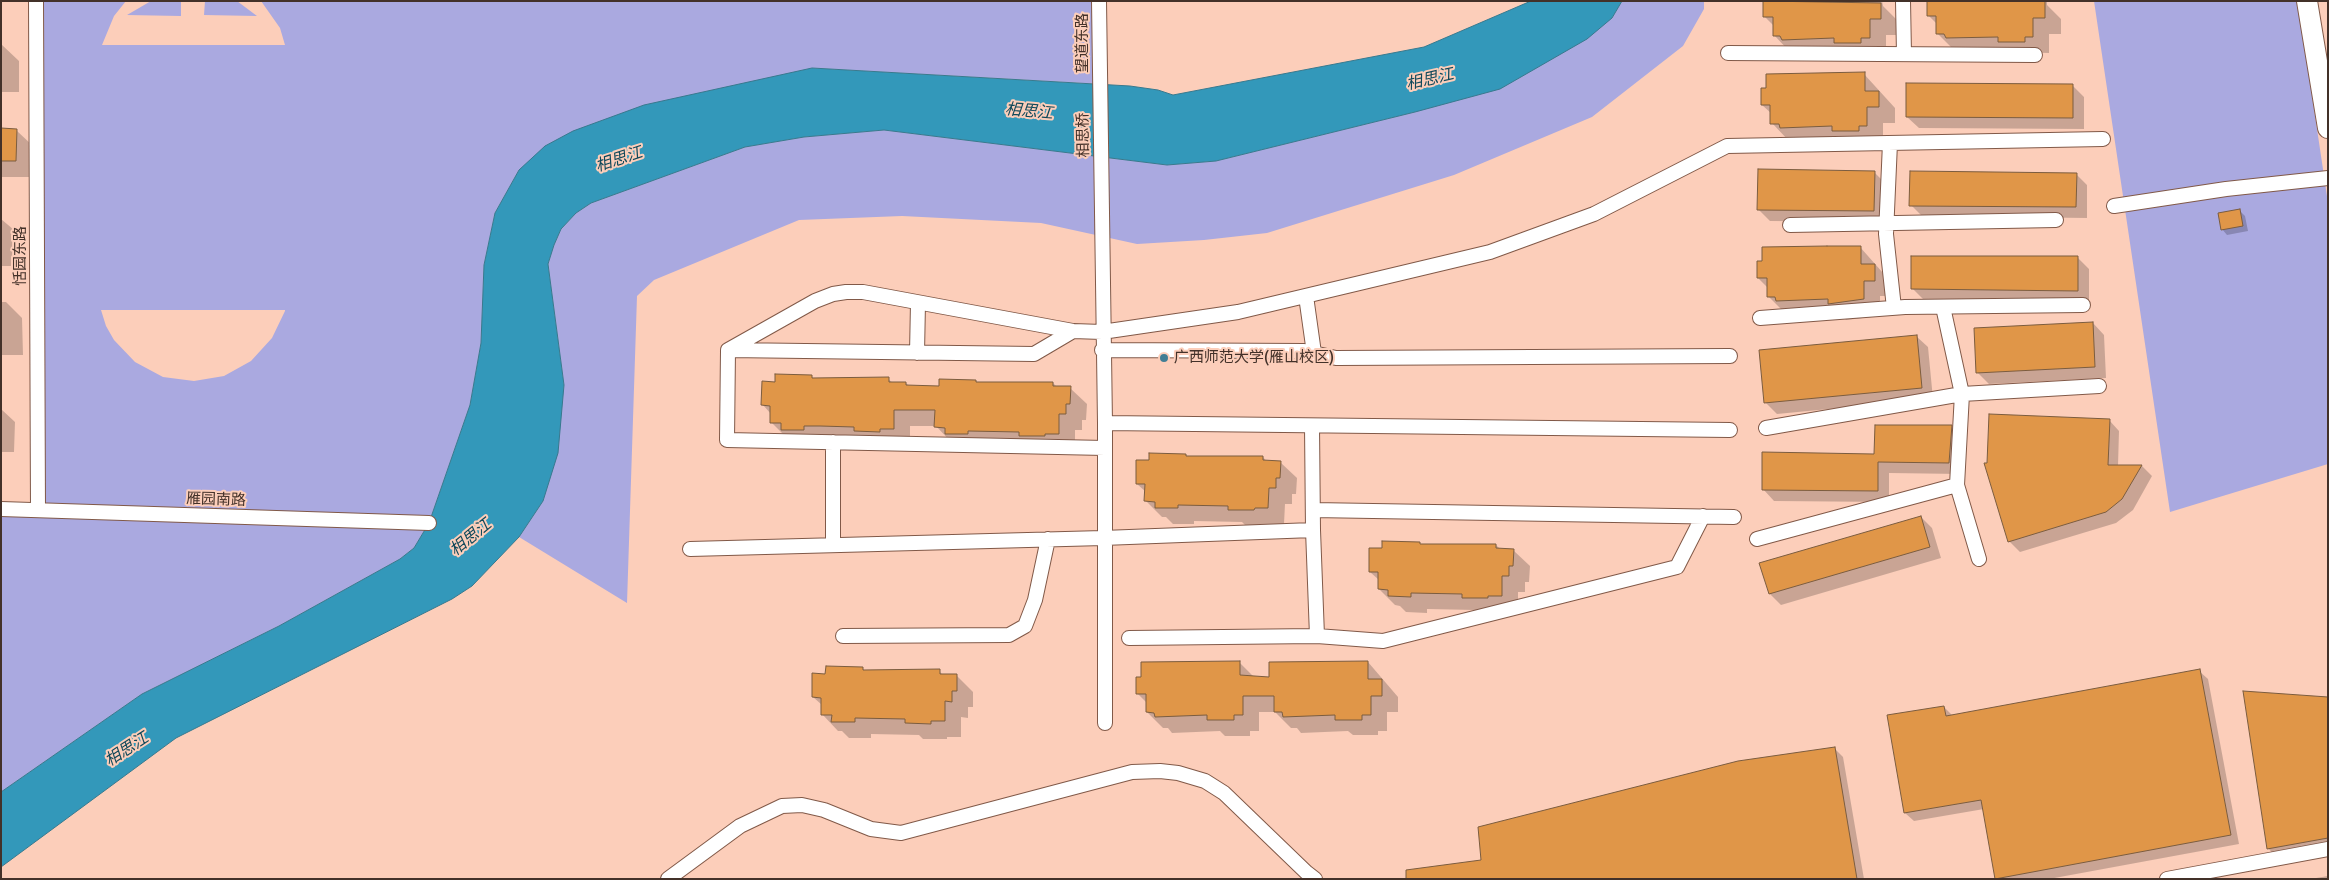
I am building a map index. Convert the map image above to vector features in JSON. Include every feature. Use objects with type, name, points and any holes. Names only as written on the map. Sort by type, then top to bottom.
[{"type":"street","name":"恬园东路","points":[[36,1],[38,510]]},
{"type":"street","name":"望道东路","points":[[1099,1],[1100,84]]},
{"type":"street","points":[[1903,1],[1904,54]]},
{"type":"street","points":[[2307,1],[2328,128]]},
{"type":"street","points":[[1728,53],[2035,55]]},
{"type":"street","name":"相思桥","points":[[1100,84],[1104,424],[1104,723]]},
{"type":"street","points":[[728,350],[833,294],[863,292],[1073,331],[1102,332],[1192,320],[1306,296],[1490,252],[1594,214],[1727,146],[2103,139]]},
{"type":"street","points":[[1890,143],[1887,223],[1894,308]]},
{"type":"street","points":[[2114,206],[2226,189],[2328,178]]},
{"type":"street","points":[[1790,225],[2056,220]]},
{"type":"street","points":[[1306,296],[1314,353]]},
{"type":"street","points":[[917,353],[918,303]]},
{"type":"street","points":[[1760,318],[1894,308],[2083,306]]},
{"type":"street","points":[[1943,307],[1962,394],[1957,485],[1979,559]]},
{"type":"street","points":[[728,350],[1034,354],[1073,331]]},
{"type":"street","points":[[728,350],[727,440],[1104,448]]},
{"type":"street","points":[[1102,350],[1304,351],[1336,358],[1730,356]]},
{"type":"street","points":[[1766,428],[1962,394],[2099,386]]},
{"type":"street","points":[[1104,424],[1730,430]]},
{"type":"street","points":[[1312,426],[1317,636]]},
{"type":"street","points":[[833,442],[833,545]]},
{"type":"street","points":[[1757,539],[1957,485]]},
{"type":"street","name":"雁园南路","points":[[1,509],[429,523]]},
{"type":"street","points":[[1313,510],[1734,517]]},
{"type":"street","points":[[1129,638],[1317,636],[1383,640],[1677,567],[1703,516]]},
{"type":"street","points":[[690,549],[1103,538],[1313,530]]},
{"type":"street","points":[[843,636],[1009,635],[1024,626],[1035,600],[1048,539]]},
{"type":"street","points":[[668,879],[740,826],[782,806],[802,805],[824,810],[871,829],[901,833],[1132,772],[1160,771],[1178,773],[1205,781],[1224,793],[1315,879]]},
{"type":"street","points":[[2167,879],[2328,849]]},
{"type":"shaded area","points":[[36,1],[126,1],[114,16],[102,45],[285,45],[280,28],[261,1],[1099,1],[1100,84],[812,68],[519,170],[495,213],[484,265],[481,343],[470,405],[429,523],[414,548],[400,559],[279,626],[142,694],[1,792],[1,509],[38,510]],"holes":[[[101,310],[285,310],[272,338],[251,361],[224,376],[194,381],[163,377],[135,362],[114,340],[106,326]]]},
{"type":"shaded area","points":[[151,1],[181,1],[181,16],[127,15]]},
{"type":"shaded area","points":[[205,1],[237,1],[257,16],[204,15]]},
{"type":"shaded area","points":[[1622,1],[1704,1],[1704,9],[1683,46],[1592,117],[1454,175],[1267,233],[1204,240],[1137,244],[1041,223],[902,216],[799,220],[654,280],[637,296],[627,603],[519,537],[543,501],[564,385],[548,264],[561,229],[576,213],[591,203],[745,147],[804,137],[884,130],[1167,165],[1216,161],[1415,112],[1612,18]]},
{"type":"shaded area","points":[[2094,1],[2298,1],[2328,203],[2328,464],[2170,512]]},
{"type":"water","name":"相思江","points":[[1531,1],[1622,1],[1612,18],[1587,39],[1500,89],[1216,161],[1167,165],[884,130],[804,137],[745,147],[591,203],[576,213],[561,229],[548,264],[564,385],[558,453],[543,501],[519,537],[472,586],[452,599],[176,738],[1,867],[1,792],[142,694],[279,626],[400,559],[414,548],[429,523],[470,405],[481,343],[484,265],[495,213],[519,170],[545,146],[573,131],[644,105],[812,68],[1130,86],[1158,90],[1173,95],[1424,47]]},
{"type":"building","points":[[1763,1],[1881,3],[1881,19],[1870,19],[1870,38],[1861,38],[1861,43],[1834,43],[1834,38],[1782,40],[1780,36],[1773,36],[1773,17],[1763,17]]},
{"type":"building","points":[[1927,1],[2045,1],[2045,18],[2033,18],[2033,37],[2025,37],[2025,42],[1998,42],[1998,37],[1946,38],[1944,34],[1936,34],[1936,16],[1927,16]]},
{"type":"building","points":[[1865,72],[1865,91],[1879,91],[1879,107],[1867,107],[1867,126],[1859,126],[1859,131],[1832,131],[1832,126],[1780,128],[1779,124],[1770,124],[1770,105],[1761,105],[1761,88],[1766,88],[1766,74]]},
{"type":"building","points":[[1906,83],[2073,84],[2073,118],[1906,117]]},
{"type":"building","points":[[1,128],[17,129],[16,161],[1,161]]},
{"type":"building","points":[[1758,169],[1875,171],[1874,211],[1757,210]]},
{"type":"building","points":[[1910,171],[2077,173],[2076,207],[1909,206]]},
{"type":"building","points":[[2240,209],[2243,226],[2221,230],[2218,213]]},
{"type":"building","points":[[1861,246],[1861,264],[1875,264],[1875,281],[1864,281],[1864,299],[1828,304],[1828,299],[1776,301],[1775,297],[1767,297],[1767,278],[1757,278],[1757,261],[1762,261],[1762,247]]},
{"type":"building","points":[[1911,256],[2078,256],[2078,291],[1911,289]]},
{"type":"building","points":[[2093,322],[2095,367],[1976,373],[1974,328]]},
{"type":"building","points":[[1917,335],[1922,388],[1764,403],[1759,350]]},
{"type":"building","points":[[775,374],[812,375],[812,378],[889,377],[889,382],[906,382],[906,385],[939,386],[939,379],[976,380],[976,382],[1053,382],[1053,386],[1071,386],[1070,404],[1066,404],[1066,414],[1059,414],[1059,434],[1045,434],[1045,436],[1019,436],[1019,432],[968,431],[968,434],[945,434],[945,428],[934,427],[935,410],[894,410],[894,429],[880,429],[880,432],[854,431],[854,427],[820,426],[804,426],[804,430],[781,430],[781,423],[770,423],[770,406],[761,405],[762,381],[775,382]]},
{"type":"building","points":[[1989,414],[2110,419],[2108,465],[2142,465],[2122,499],[2106,512],[2008,542],[1984,463],[1987,463]]},
{"type":"building","points":[[1875,425],[1952,425],[1949,463],[1878,462],[1878,491],[1762,490],[1762,452],[1874,454]]},
{"type":"building","points":[[1149,453],[1186,454],[1186,456],[1263,456],[1263,460],[1281,461],[1280,478],[1276,478],[1276,488],[1269,488],[1268,508],[1228,510],[1228,506],[1178,505],[1178,508],[1155,508],[1155,502],[1144,501],[1145,484],[1136,484],[1136,460],[1149,460]]},
{"type":"building","points":[[1921,516],[1930,547],[1769,594],[1759,563]]},
{"type":"building","points":[[1382,541],[1420,542],[1420,544],[1496,544],[1496,548],[1514,549],[1513,566],[1509,566],[1509,576],[1502,576],[1502,596],[1462,598],[1462,594],[1411,593],[1411,597],[1388,596],[1388,590],[1378,589],[1378,572],[1369,572],[1369,548],[1382,548]]},
{"type":"building","points":[[1240,661],[1240,675],[1269,677],[1269,662],[1368,661],[1368,679],[1382,679],[1382,696],[1371,696],[1371,715],[1362,715],[1362,720],[1335,720],[1335,715],[1283,717],[1282,712],[1274,712],[1274,696],[1243,696],[1243,715],[1234,715],[1234,720],[1207,720],[1207,715],[1155,717],[1154,713],[1146,712],[1146,694],[1136,694],[1136,677],[1141,677],[1141,662]]},
{"type":"building","points":[[826,666],[863,667],[863,670],[940,669],[940,674],[957,674],[957,691],[952,691],[952,702],[945,701],[945,721],[931,721],[931,724],[905,723],[905,719],[855,718],[855,722],[831,722],[832,715],[821,715],[821,698],[812,697],[812,673],[825,674]]},
{"type":"building","points":[[2200,669],[2231,835],[1995,879],[1981,800],[1904,813],[1887,715],[1944,706],[1946,716]]},
{"type":"building","points":[[2243,691],[2328,697],[2328,838],[2267,849]]},
{"type":"building","points":[[1835,747],[1857,879],[1406,879],[1406,870],[1481,860],[1478,827],[1738,761]]},
{"type":"place","name":"广西师范大学(雁山校区)","points":[[1164,358]]}]
